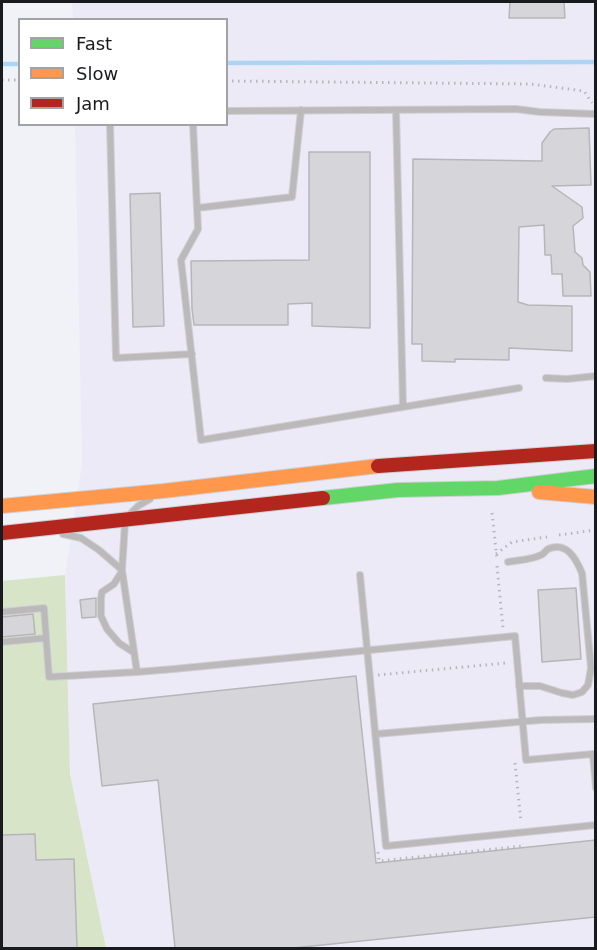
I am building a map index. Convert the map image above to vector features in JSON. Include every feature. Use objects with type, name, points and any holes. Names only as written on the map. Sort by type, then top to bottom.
[{"type":"main road","points":[[2,506],[163,491],[386,465],[596,451]]},
{"type":"main road","points":[[2,533],[121,516],[398,490],[498,488],[596,476]]},
{"type":"main road","points":[[498,488],[596,497]]},
{"type":"lane","points":[[228,111],[516,109],[596,112]]},
{"type":"lane","points":[[197,208],[292,197],[300,110]]},
{"type":"lane","points":[[396,110],[403,407]]},
{"type":"lane","points":[[110,126],[116,358],[192,354]]},
{"type":"lane","points":[[193,126],[198,229],[181,260],[201,440],[519,388]]},
{"type":"lane","points":[[546,378],[567,379],[596,376]]},
{"type":"lane","points":[[137,672],[123,570],[121,516],[163,491]]},
{"type":"lane","points":[[87,498],[103,504]]},
{"type":"lane","points":[[33,530],[58,532],[81,538],[123,570]]},
{"type":"lane","points":[[508,562],[541,555],[548,549],[561,548],[569,551],[582,573],[591,668],[588,685],[582,692],[573,695],[540,686],[519,687]]},
{"type":"lane","points":[[123,570],[114,584],[102,592],[101,616],[107,629],[119,643],[134,652]]},
{"type":"lane","points":[[360,575],[386,846],[596,825]]},
{"type":"lane","points":[[2,612],[44,608],[49,677],[174,669],[515,636],[526,760],[593,754],[596,788]]},
{"type":"lane","points":[[2,642],[46,639]]},
{"type":"lane","points":[[376,734],[523,722],[596,719]]},
{"type":"path","points":[[2,80],[18,80]]},
{"type":"path","points":[[228,81],[530,84],[584,91],[596,112]]},
{"type":"path","points":[[492,513],[497,563]]},
{"type":"path","points":[[370,676],[506,663]]},
{"type":"path","points":[[378,850],[379,861],[522,846]]},
{"type":"shaded area","points":[[72,2],[595,2],[595,948],[106,948],[70,774],[65,575],[82,464],[75,126],[228,126],[228,18],[73,18]]},
{"type":"green space","points":[[65,575],[70,774],[106,948],[2,948],[2,581]]},
{"type":"building","points":[[510,2],[564,2],[565,18],[509,18]]},
{"type":"building","points":[[589,128],[591,185],[552,186],[582,207],[583,218],[573,226],[575,252],[582,258],[583,265],[590,272],[591,296],[563,296],[562,274],[552,274],[551,255],[545,255],[544,225],[519,227],[518,302],[528,305],[572,306],[572,351],[509,348],[509,360],[422,361],[422,344],[412,344],[413,159],[542,161],[542,143],[554,129]]},
{"type":"building","points":[[309,152],[370,152],[370,328],[312,326],[312,303],[288,304],[288,325],[194,325],[191,261],[309,260]]},
{"type":"building","points":[[160,193],[164,326],[133,327],[130,194]]},
{"type":"building","points":[[576,588],[581,659],[542,662],[538,590]]},
{"type":"building","points":[[96,598],[96,617],[82,618],[80,600]]},
{"type":"building","points":[[33,614],[35,634],[2,637],[2,617]]},
{"type":"building","points":[[356,676],[376,863],[596,840],[596,917],[293,948],[175,948],[158,780],[102,786],[93,704]]},
{"type":"building","points":[[35,834],[36,860],[74,859],[77,948],[2,948],[2,835]]},
{"type":"waterway","points":[[228,63],[596,62]]},
{"type":"waterway","points":[[2,64],[18,64]]},
{"type":"traffic: fast","points":[[323,498],[398,490],[498,488],[596,476]]},
{"type":"traffic: slow","points":[[2,506],[163,491],[378,466]]},
{"type":"traffic: slow","points":[[539,492],[596,497]]},
{"type":"traffic: jam","points":[[378,466],[596,451]]},
{"type":"traffic: jam","points":[[2,533],[323,498]]}]
